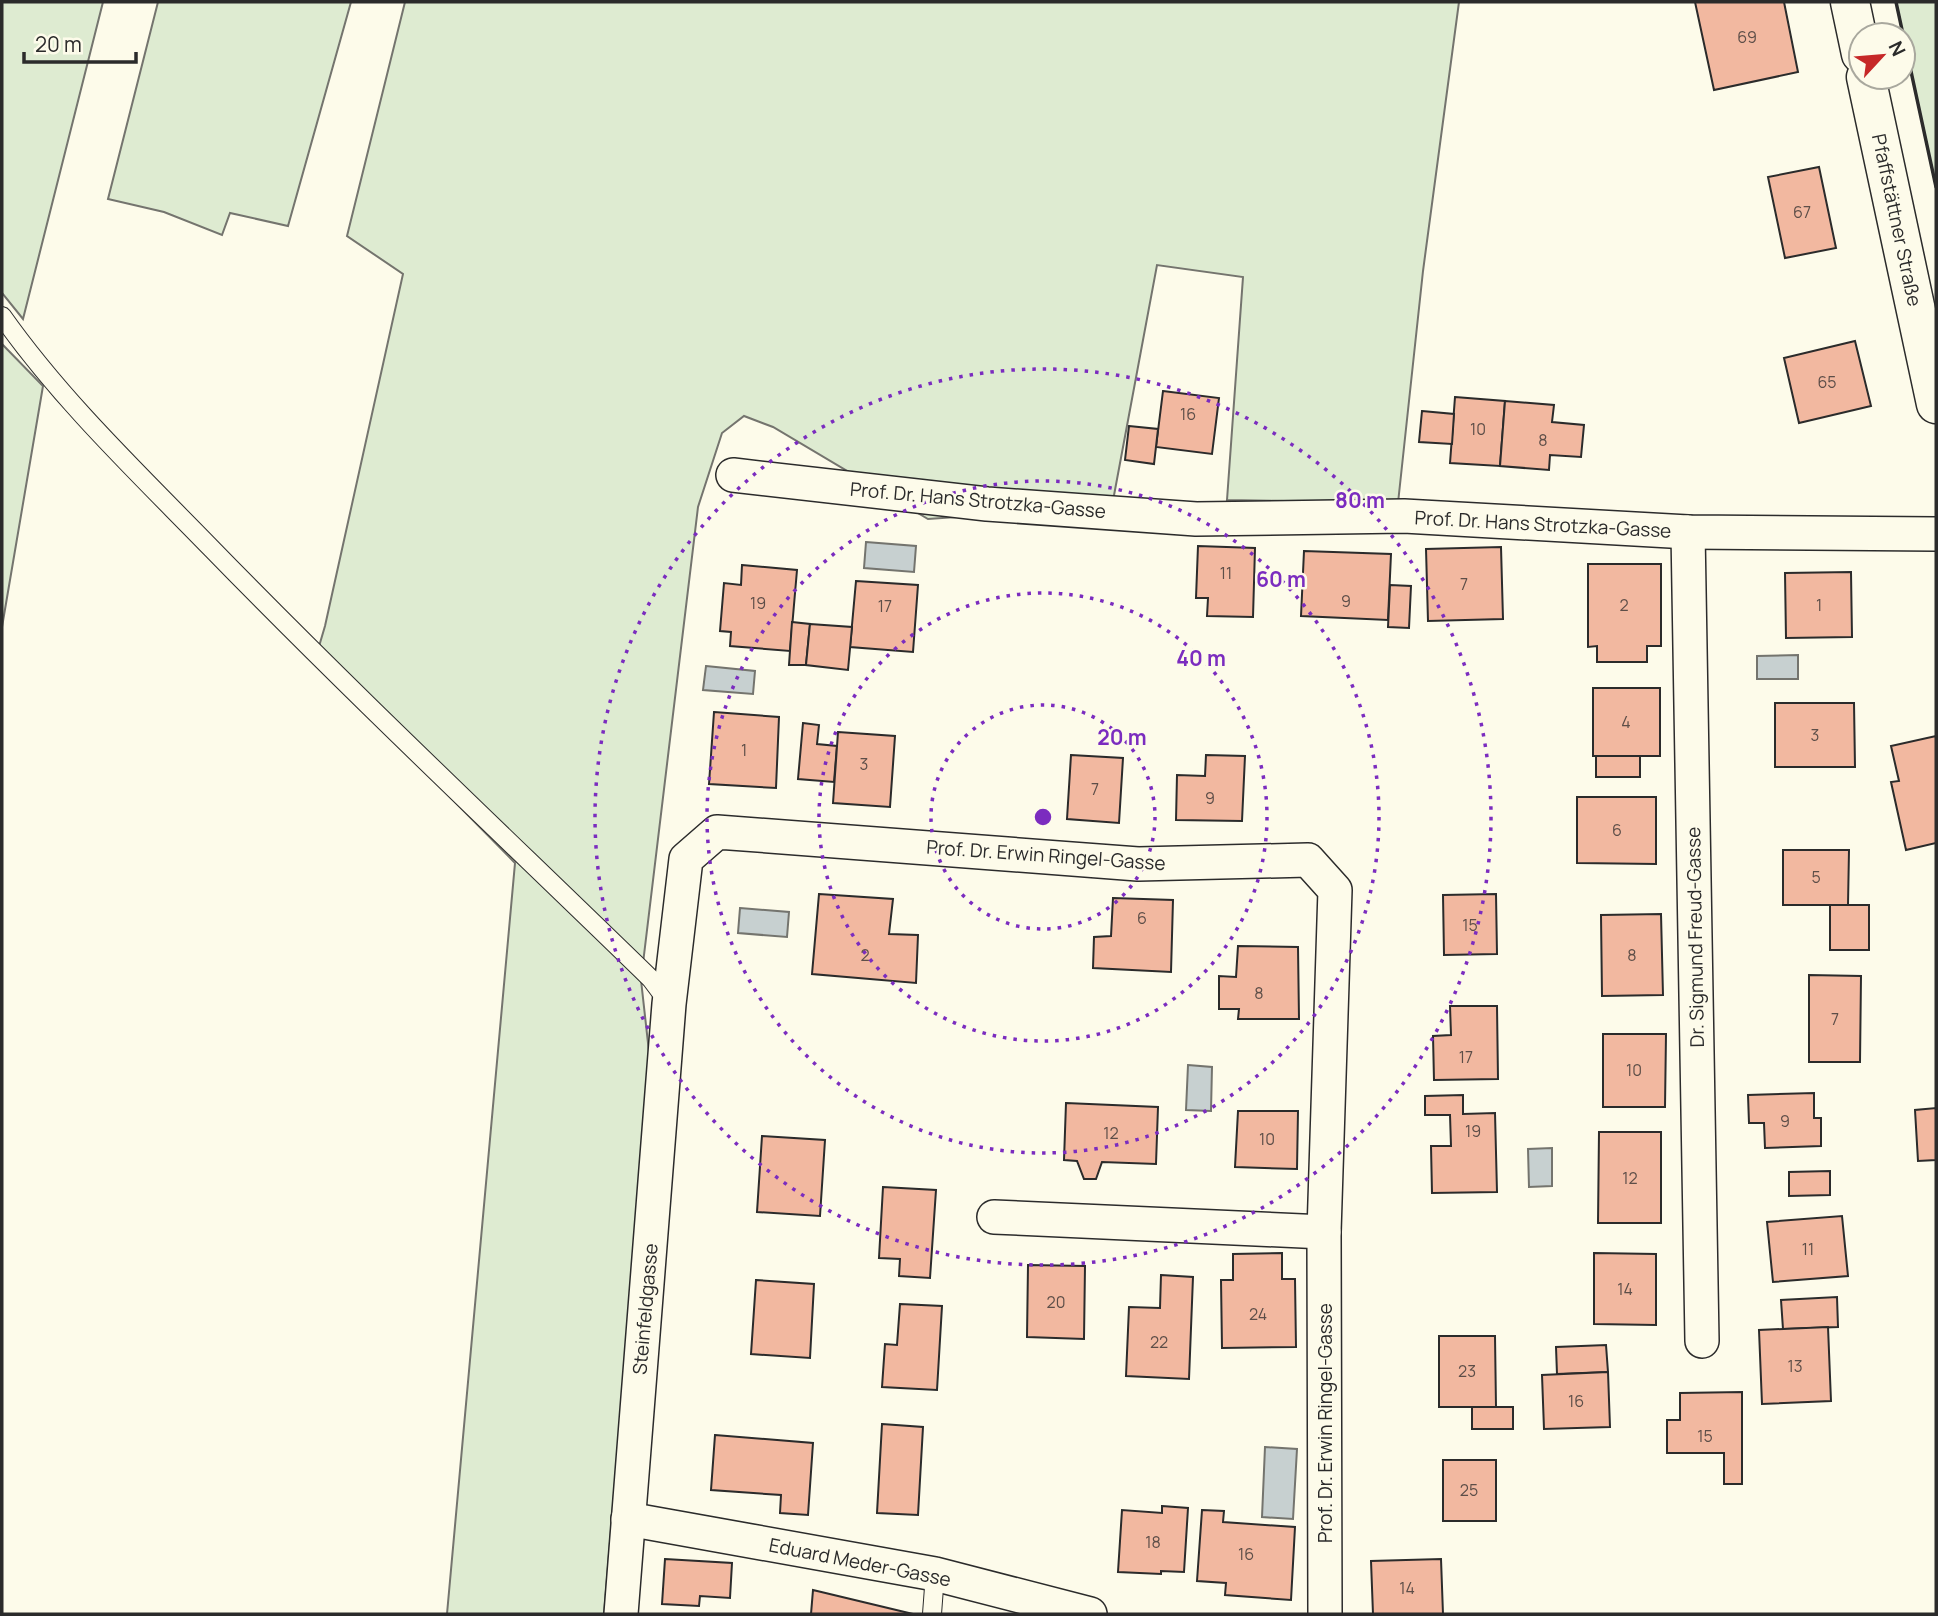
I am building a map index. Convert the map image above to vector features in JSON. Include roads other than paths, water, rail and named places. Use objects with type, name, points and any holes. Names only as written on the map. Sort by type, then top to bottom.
[{"type":"main road","points":[[1850,2],[1854,21]]},
{"type":"main road","name":"Pfaffstättner Straße","points":[[1869,91],[1936,404]]},
{"type":"street","name":"Prof. Dr. Hans Strotzka-Gasse","points":[[733,475],[987,504],[1196,519],[1404,516],[1688,532],[1936,534]]},
{"type":"street","name":"Dr. Sigmund Freud-Gasse","points":[[1688,532],[1702,1341]]},
{"type":"street","name":"Prof. Dr. Erwin Ringel-Gasse","points":[[669,1004],[686,859],[717,832],[1138,864],[1308,860],[1335,890],[1324,1232],[1325,1614]]},
{"type":"street","name":"Steinfeldgasse","points":[[621,1614],[669,1004]]},
{"type":"street","points":[[994,1217],[1324,1232]]},
{"type":"street","name":"Eduard Meder-Gasse","points":[[628,1519],[935,1574],[1090,1614]]},
{"type":"lane","points":[[2,316],[18,339],[103,436],[295,634],[651,979],[669,1004]]},
{"type":"lane","points":[[932,1614],[935,1574]]}]
